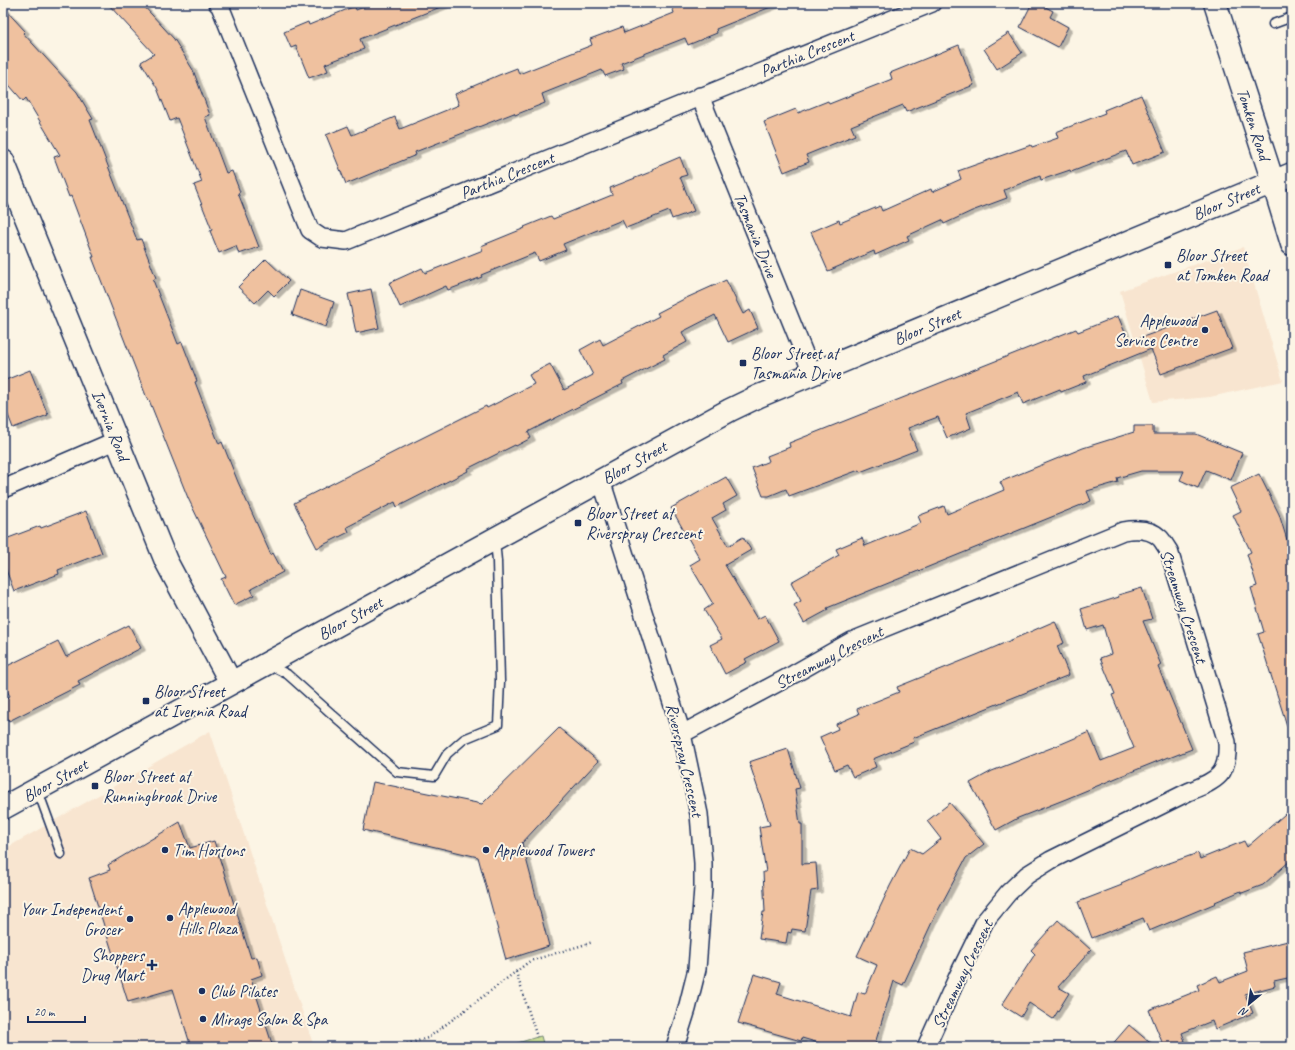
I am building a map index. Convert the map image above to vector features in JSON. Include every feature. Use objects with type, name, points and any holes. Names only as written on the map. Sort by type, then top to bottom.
[{"type":"street","name":"Parthia Crescent","points":[[221,4],[310,230],[322,238],[346,240],[932,3]]},
{"type":"street","name":"Tomken Road","points":[[1215,3],[1283,178],[1292,244]]},
{"type":"street","name":"Tasmania Drive","points":[[700,96],[812,374]]},
{"type":"street","name":"Ivernia Road","points":[[3,161],[166,561],[231,683]]},
{"type":"street","name":"Bloor Street","points":[[3,808],[730,410],[759,396],[1283,178]]},
{"type":"street","points":[[3,488],[116,440]]},
{"type":"street","name":"Riverspray Crescent","points":[[601,480],[682,734],[699,814],[703,863],[703,888],[697,969],[688,1009],[675,1047]]},
{"type":"street","name":"Streamway Crescent","points":[[682,734],[852,641],[1123,531],[1135,529],[1147,530],[1160,537],[1169,551],[1227,742],[1228,757],[1225,768],[1218,777],[1209,784],[1188,792],[1051,860],[1027,875],[1008,893],[985,921],[926,1047]]},
{"type":"lane","points":[[1273,24],[1292,17]]},
{"type":"lane","points":[[266,664],[287,674],[397,772],[434,776],[446,754],[464,739],[498,726],[500,681],[497,561],[494,539]]},
{"type":"lane","points":[[38,789],[61,854]]},
{"type":"path","points":[[403,1045],[428,1038],[530,961],[593,942]]},
{"type":"path","points":[[516,972],[537,1037]]},
{"type":"shaded area","points":[[1243,247],[1283,381],[1210,397],[1153,402],[1120,291]]},
{"type":"shaded area","points":[[210,731],[314,1047],[6,1047],[3,1039],[3,850]]},
{"type":"green space","points":[[541,1036],[544,1047],[505,1047],[537,1037]]},
{"type":"building","points":[[107,3],[141,3],[174,39],[193,70],[210,115],[205,117],[226,173],[232,171],[240,192],[238,193],[259,247],[239,254],[236,246],[219,253],[210,231],[212,230],[194,185],[202,182],[177,118],[170,121],[157,88],[141,62],[154,54]]},
{"type":"building","points":[[374,3],[448,4],[360,39],[364,49],[325,64],[328,71],[309,78],[296,46],[291,48],[284,32],[308,22],[309,25],[355,6],[356,10]]},
{"type":"building","points":[[671,3],[778,4],[716,29],[717,33],[688,45],[685,38],[621,63],[624,69],[605,76],[602,70],[542,94],[545,103],[515,115],[514,113],[415,152],[416,155],[346,184],[326,135],[348,126],[352,135],[395,117],[400,129],[459,105],[455,94],[499,75],[517,68],[519,74],[592,45],[590,39],[622,27],[624,33],[674,13]]},
{"type":"building","points":[[1032,3],[1038,3],[1053,11],[1050,17],[1068,27],[1058,47],[1020,27]]},
{"type":"building","points":[[3,7],[25,31],[23,33],[77,92],[93,119],[90,120],[137,240],[141,239],[156,278],[153,280],[178,344],[182,342],[197,381],[195,382],[219,444],[222,442],[238,482],[271,555],[273,553],[283,572],[251,589],[254,595],[234,605],[221,579],[226,577],[188,498],[149,400],[148,401],[92,257],[94,257],[71,196],[69,197],[54,157],[60,155],[26,98],[23,101],[3,78]]},
{"type":"building","points":[[1009,33],[1022,53],[997,69],[984,49]]},
{"type":"building","points":[[959,45],[974,85],[906,112],[903,105],[851,126],[855,135],[806,155],[809,162],[784,172],[764,122],[796,109],[798,113],[828,101],[829,104],[892,79],[890,73]]},
{"type":"building","points":[[1141,95],[1165,152],[1132,165],[1126,151],[1071,172],[1070,170],[1041,180],[1040,176],[1004,190],[1007,198],[972,211],[944,224],[942,220],[907,236],[909,240],[875,255],[874,251],[828,271],[811,232],[839,220],[840,223],[880,206],[882,211],[931,189],[932,192],[961,179],[958,171],[1031,145],[1032,147],[1058,138],[1056,132],[1105,113],[1104,110]]},
{"type":"building","points":[[680,157],[687,175],[680,177],[694,211],[672,219],[669,211],[626,228],[622,220],[563,244],[566,250],[539,261],[535,253],[481,275],[482,277],[448,290],[446,286],[400,307],[389,283],[422,268],[425,273],[483,250],[481,246],[525,228],[524,227],[551,216],[553,219],[612,195],[610,188],[653,171],[652,169]]},
{"type":"building","points":[[266,259],[289,281],[274,296],[268,290],[255,303],[238,287]]},
{"type":"building","points":[[726,280],[743,314],[750,310],[758,328],[728,342],[715,315],[682,332],[687,342],[663,355],[665,359],[622,381],[623,384],[528,432],[531,438],[467,469],[468,471],[397,507],[395,502],[347,527],[349,532],[317,548],[294,503],[486,406],[487,408],[534,384],[529,375],[550,364],[564,390],[593,375],[580,350],[600,339],[603,345],[659,316],[657,313]]},
{"type":"building","points":[[371,289],[379,328],[356,333],[348,294]]},
{"type":"building","points":[[300,290],[334,302],[326,327],[292,315]]},
{"type":"building","points":[[1217,310],[1232,348],[1161,374],[1151,349],[1084,376],[1086,382],[1061,392],[1060,389],[1023,404],[1018,392],[966,413],[971,428],[947,438],[938,417],[908,428],[917,450],[860,472],[859,470],[789,496],[786,489],[769,496],[763,496],[752,468],[769,461],[767,456],[790,447],[789,443],[1076,329],[1078,332],[1118,316],[1129,342]]},
{"type":"building","points":[[30,370],[48,415],[13,428],[3,402],[3,381]]},
{"type":"building","points":[[1134,426],[1153,426],[1153,434],[1196,434],[1242,453],[1231,480],[1206,470],[1198,488],[1180,480],[1184,471],[1141,471],[1117,478],[1118,482],[1087,491],[1091,501],[827,608],[828,610],[804,623],[794,605],[801,601],[791,582],[839,555],[836,549],[862,538],[865,546],[921,523],[918,516],[944,506],[947,514],[1004,490],[1000,482],[1083,448],[1134,432]]},
{"type":"building","points":[[1259,474],[1279,514],[1292,556],[1292,728],[1288,729],[1258,634],[1264,632],[1251,588],[1257,586],[1247,554],[1251,552],[1233,515],[1241,511],[1230,488]]},
{"type":"building","points":[[726,477],[737,496],[723,504],[726,510],[712,518],[728,546],[743,537],[751,550],[725,565],[757,619],[765,615],[779,641],[745,659],[747,662],[725,674],[710,645],[722,639],[704,610],[713,604],[690,565],[700,559],[671,508]]},
{"type":"building","points":[[86,511],[102,553],[58,570],[59,574],[14,591],[3,562],[3,540],[40,526],[41,528]]},
{"type":"building","points":[[1142,588],[1152,619],[1143,621],[1161,665],[1158,667],[1192,749],[1169,758],[1168,757],[1018,818],[996,830],[970,783],[992,771],[1089,732],[1101,761],[1134,748],[1112,695],[1115,694],[1100,658],[1111,654],[1103,625],[1087,630],[1081,609]]},
{"type":"building","points":[[1055,621],[1064,643],[1057,646],[1069,675],[913,738],[914,742],[873,759],[876,767],[853,777],[847,765],[835,770],[820,737],[838,729],[836,724],[859,714],[857,709],[899,692],[897,687]]},
{"type":"building","points":[[129,625],[141,648],[78,681],[80,685],[9,721],[3,710],[3,700],[10,696],[3,684],[3,668],[58,641],[66,657]]},
{"type":"building","name":"Applewood Towers","points":[[559,728],[598,761],[522,843],[549,946],[506,960],[478,857],[363,830],[373,782],[482,804]]},
{"type":"building","points":[[788,749],[800,788],[795,789],[800,824],[802,824],[802,864],[816,863],[818,890],[811,891],[805,931],[792,929],[791,933],[788,932],[786,943],[759,939],[763,912],[765,912],[763,872],[766,872],[759,827],[770,825],[749,762]]},
{"type":"building","points":[[950,803],[984,844],[966,858],[934,918],[903,985],[894,981],[874,1047],[832,1047],[802,1038],[801,1041],[738,1023],[754,974],[781,982],[777,994],[851,1017],[858,992],[865,994],[877,965],[857,956],[890,886],[910,848],[922,854],[941,839],[927,821]]},
{"type":"building","points":[[1292,808],[1292,859],[1263,885],[1242,893],[1241,891],[1149,931],[1143,918],[1092,938],[1078,902],[1122,885],[1121,883],[1155,868],[1198,853],[1200,859],[1244,841],[1247,847]]},
{"type":"building","name":"Applewood Hills Plaza","points":[[180,822],[190,848],[214,841],[251,958],[257,957],[262,975],[251,979],[273,1047],[191,1047],[173,989],[128,1002],[89,878],[110,870],[108,865]]},
{"type":"building","points":[[1058,920],[1091,950],[1058,987],[1069,993],[1053,1019],[1029,1003],[1021,1017],[1002,1005],[1035,954],[1031,950]]},
{"type":"building","points":[[1292,940],[1292,977],[1274,981],[1275,986],[1245,994],[1253,1013],[1215,1029],[1212,1021],[1182,1033],[1185,1041],[1170,1047],[1164,1047],[1149,1010],[1199,990],[1197,985],[1217,976],[1220,982],[1248,971],[1243,952]]},
{"type":"building","points":[[1129,1025],[1155,1047],[1110,1047]]},
{"type":"place","name":"Bloor Street at Tomken Road","points":[[1168,265]]},
{"type":"place","name":"Applewood Service Centre","points":[[1205,330]]},
{"type":"place","name":"Bloor Street at Tasmania Drive","points":[[743,363]]},
{"type":"place","name":"Bloor Street at Riverspray Crescent","points":[[578,523]]},
{"type":"place","name":"Bloor Street at Ivernia Road","points":[[146,701]]},
{"type":"place","name":"Bloor Street at Runningbrook Drive","points":[[95,786]]},
{"type":"place","name":"Tim Hortons","points":[[165,850]]},
{"type":"place","name":"Applewood Towers","points":[[486,850]]},
{"type":"place","name":"Applewood Hills Plaza","points":[[170,918]]},
{"type":"place","name":"Your Independent Grocer","points":[[130,919]]},
{"type":"place","name":"Shoppers Drug Mart","points":[[152,965]]},
{"type":"place","name":"Club Pilates","points":[[202,991]]},
{"type":"place","name":"Mirage Salon & Spa","points":[[203,1019]]}]
